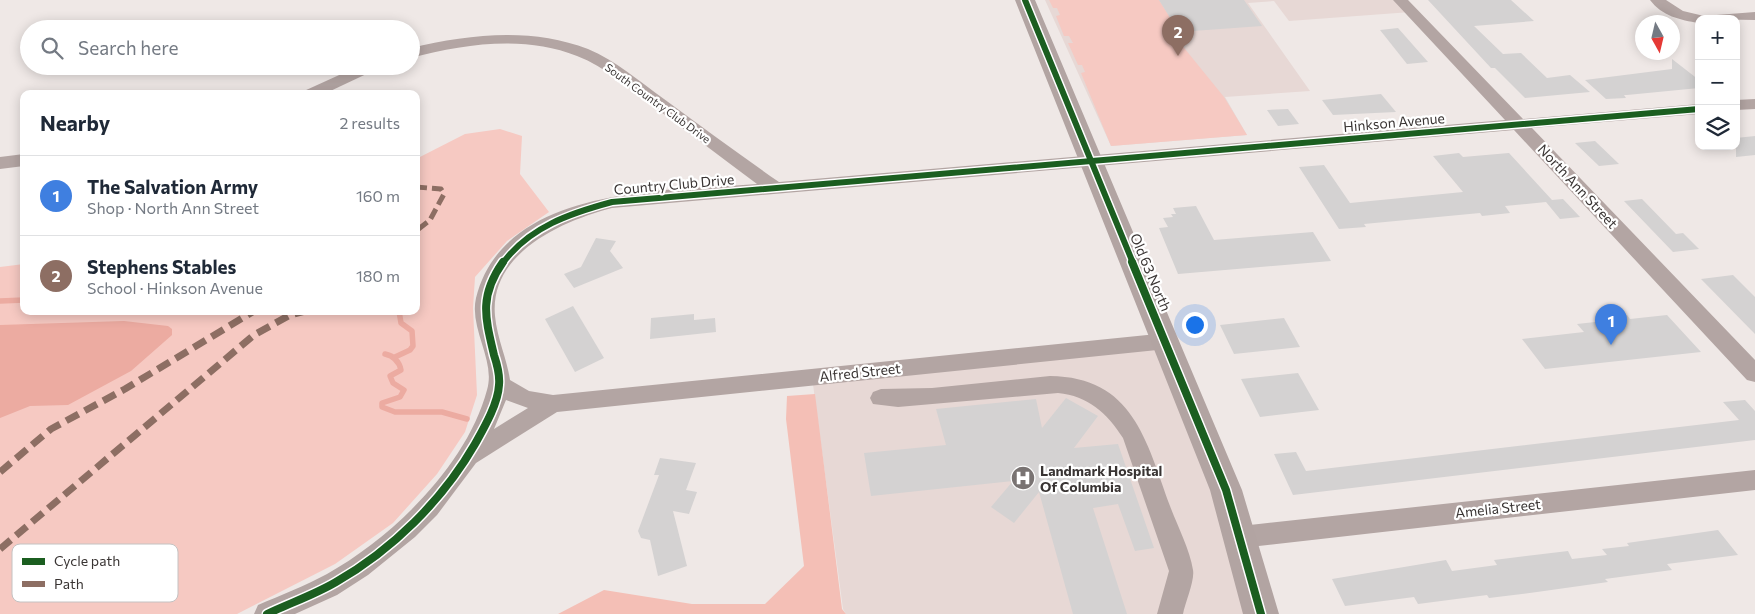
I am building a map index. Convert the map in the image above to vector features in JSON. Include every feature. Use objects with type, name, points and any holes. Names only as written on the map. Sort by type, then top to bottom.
[{"type":"main road","name":"Old 63 North","points":[[1025,0],[1167,341],[1226,490],[1241,536],[1262,614]]},
{"type":"street","name":"North Ann Street","points":[[1400,0],[1520,124],[1755,374]]},
{"type":"street","points":[[1657,0],[1678,15],[1695,18]]},
{"type":"street","points":[[1740,17],[1755,16]]},
{"type":"street","name":"South Country Club Drive","points":[[420,51],[456,42],[483,40],[528,40],[567,48],[603,62],[775,188]]},
{"type":"street","points":[[319,90],[352,75]]},
{"type":"street","points":[[1740,105],[1755,104]]},
{"type":"street","name":"Hinkson Avenue","points":[[1091,161],[1695,108]]},
{"type":"street","points":[[0,163],[20,160]]},
{"type":"street","name":"Country Club Drive","points":[[500,385],[485,315],[486,294],[492,277],[507,257],[532,236],[554,221],[583,209],[612,202],[1091,161]]},
{"type":"street","name":"Alfred Street","points":[[500,385],[524,399],[553,404],[1167,341]]},
{"type":"street","points":[[881,398],[922,398],[1053,384],[1085,389],[1103,401],[1122,417],[1133,435],[1181,571],[1170,614]]},
{"type":"street","points":[[267,614],[336,582],[391,542],[429,505],[469,456],[488,420],[500,385]]},
{"type":"street","name":"Alfred Street","points":[[469,456],[553,404]]},
{"type":"street","name":"Amelia Street","points":[[1241,536],[1755,480]]},
{"type":"shaded area","points":[[1045,0],[1399,0],[1411,12],[1289,21],[1274,1],[1248,3],[1310,91],[1225,97],[1247,135],[1111,146]]},
{"type":"shaded area","points":[[1049,0],[1159,0],[1179,32],[1172,33],[1224,97],[1247,135],[1111,146],[1081,73],[1085,72],[1082,65],[1078,65],[1068,43],[1073,43],[1069,36],[1064,36],[1056,16],[1060,15],[1057,8],[1053,8]]},
{"type":"shaded area","points":[[500,129],[522,136],[520,174],[549,212],[507,241],[475,277],[473,308],[477,395],[465,432],[437,474],[393,523],[335,564],[237,614],[0,614],[0,267],[20,264],[20,315],[420,315],[420,157],[465,134]]},
{"type":"shaded area","points":[[124,321],[168,326],[172,329],[172,335],[131,371],[68,405],[30,406],[0,418],[0,325]]},
{"type":"shaded area","name":"Landmark Hospital Of Columbia","points":[[1167,341],[1261,614],[846,614],[843,609],[812,377]]},
{"type":"shaded area","points":[[815,394],[842,609],[846,614],[558,614],[604,590],[692,604],[765,604],[804,566],[786,419],[787,396]]},
{"type":"building","points":[[1159,0],[1244,0],[1262,26],[1179,32]]},
{"type":"building","points":[[1428,0],[1511,0],[1534,21],[1474,26],[1503,54],[1521,53],[1547,78],[1570,75],[1590,92],[1525,98],[1495,68],[1491,68]]},
{"type":"building","points":[[1398,28],[1428,62],[1407,64],[1380,30]]},
{"type":"building","points":[[1673,60],[1695,77],[1695,88],[1624,95],[1626,98],[1606,99],[1585,80],[1672,69]]},
{"type":"building","points":[[1381,94],[1396,112],[1333,115],[1322,100]]},
{"type":"building","points":[[1288,109],[1299,124],[1278,126],[1267,110]]},
{"type":"building","points":[[1755,136],[1755,155],[1736,157],[1736,150],[1740,150],[1740,138]]},
{"type":"building","points":[[1595,141],[1619,164],[1599,166],[1575,143]]},
{"type":"building","points":[[1459,153],[1463,157],[1509,153],[1552,200],[1563,199],[1580,217],[1560,219],[1546,202],[1505,206],[1510,213],[1482,216],[1480,213],[1364,224],[1366,227],[1339,229],[1299,167],[1324,165],[1350,203],[1463,192],[1433,156]]},
{"type":"building","points":[[1642,199],[1676,234],[1683,233],[1699,249],[1673,252],[1624,201]]},
{"type":"building","points":[[1196,206],[1214,240],[1313,232],[1331,261],[1178,274],[1159,228],[1168,227],[1163,218],[1173,217],[1171,214],[1176,214],[1173,208]]},
{"type":"building","points":[[596,238],[616,241],[610,251],[623,268],[574,288],[564,274],[581,267]]},
{"type":"building","points":[[1733,275],[1755,297],[1755,334],[1701,279]]},
{"type":"building","points":[[573,306],[604,358],[575,372],[545,319]]},
{"type":"building","points":[[694,314],[694,320],[715,318],[716,332],[650,339],[651,318]]},
{"type":"building","points":[[1627,315],[1630,319],[1667,315],[1701,352],[1545,369],[1522,339],[1584,332],[1577,324],[1613,320],[1610,317]]},
{"type":"building","points":[[1284,318],[1300,347],[1234,354],[1220,325]]},
{"type":"building","points":[[1298,373],[1319,410],[1260,417],[1241,379]]},
{"type":"building","points":[[1066,398],[1098,416],[1074,448],[1118,444],[1154,548],[1135,551],[1118,504],[1093,508],[1127,614],[1073,614],[1039,492],[1014,523],[991,507],[1013,481],[871,496],[864,453],[946,445],[936,409],[1036,399],[1042,428]]},
{"type":"building","points":[[1745,400],[1755,411],[1755,440],[1293,495],[1274,454],[1296,452],[1306,471],[1739,420],[1723,402]]},
{"type":"building","points":[[660,458],[696,463],[686,490],[697,492],[689,514],[673,511],[687,566],[658,576],[650,540],[641,538],[638,531],[659,475],[654,475]]},
{"type":"building","points":[[1718,530],[1738,555],[1667,564],[1672,570],[1605,579],[1608,582],[1537,592],[1489,598],[1487,595],[1418,604],[1414,597],[1345,606],[1332,579],[1446,560],[1452,571],[1497,565],[1494,560],[1568,551],[1572,559],[1607,555],[1602,549],[1629,546],[1627,543]]},
{"type":"waterway","points":[[0,301],[20,300]]},
{"type":"waterway","points":[[395,357],[410,350],[413,346],[412,331],[401,323],[400,315]]},
{"type":"waterway","points":[[385,354],[396,359],[399,364],[401,370],[390,376],[393,383],[404,390],[400,397],[382,403],[382,407],[395,412],[442,412],[467,419]]},
{"type":"marked path","points":[[420,187],[441,189],[444,194],[430,220],[420,228]]},
{"type":"marked path","points":[[0,472],[51,429],[125,389],[247,315]]},
{"type":"marked path","points":[[0,549],[254,335],[290,315]]},
{"type":"cycle path","points":[[1025,0],[1226,490],[1261,614]]},
{"type":"cycle path","points":[[267,614],[336,582],[360,567],[383,550],[406,529],[448,484],[481,434],[498,389],[498,372],[485,316],[485,300],[489,286],[505,259],[528,237],[541,228],[575,212],[612,202],[1695,109]]},
{"type":"place","name":"Stephens Stables","points":[[1178,56]]},
{"type":"place","name":"The Salvation Army","points":[[1611,345]]},
{"type":"place","name":"Landmark Hospital Of Columbia","points":[[1023,478]]}]
